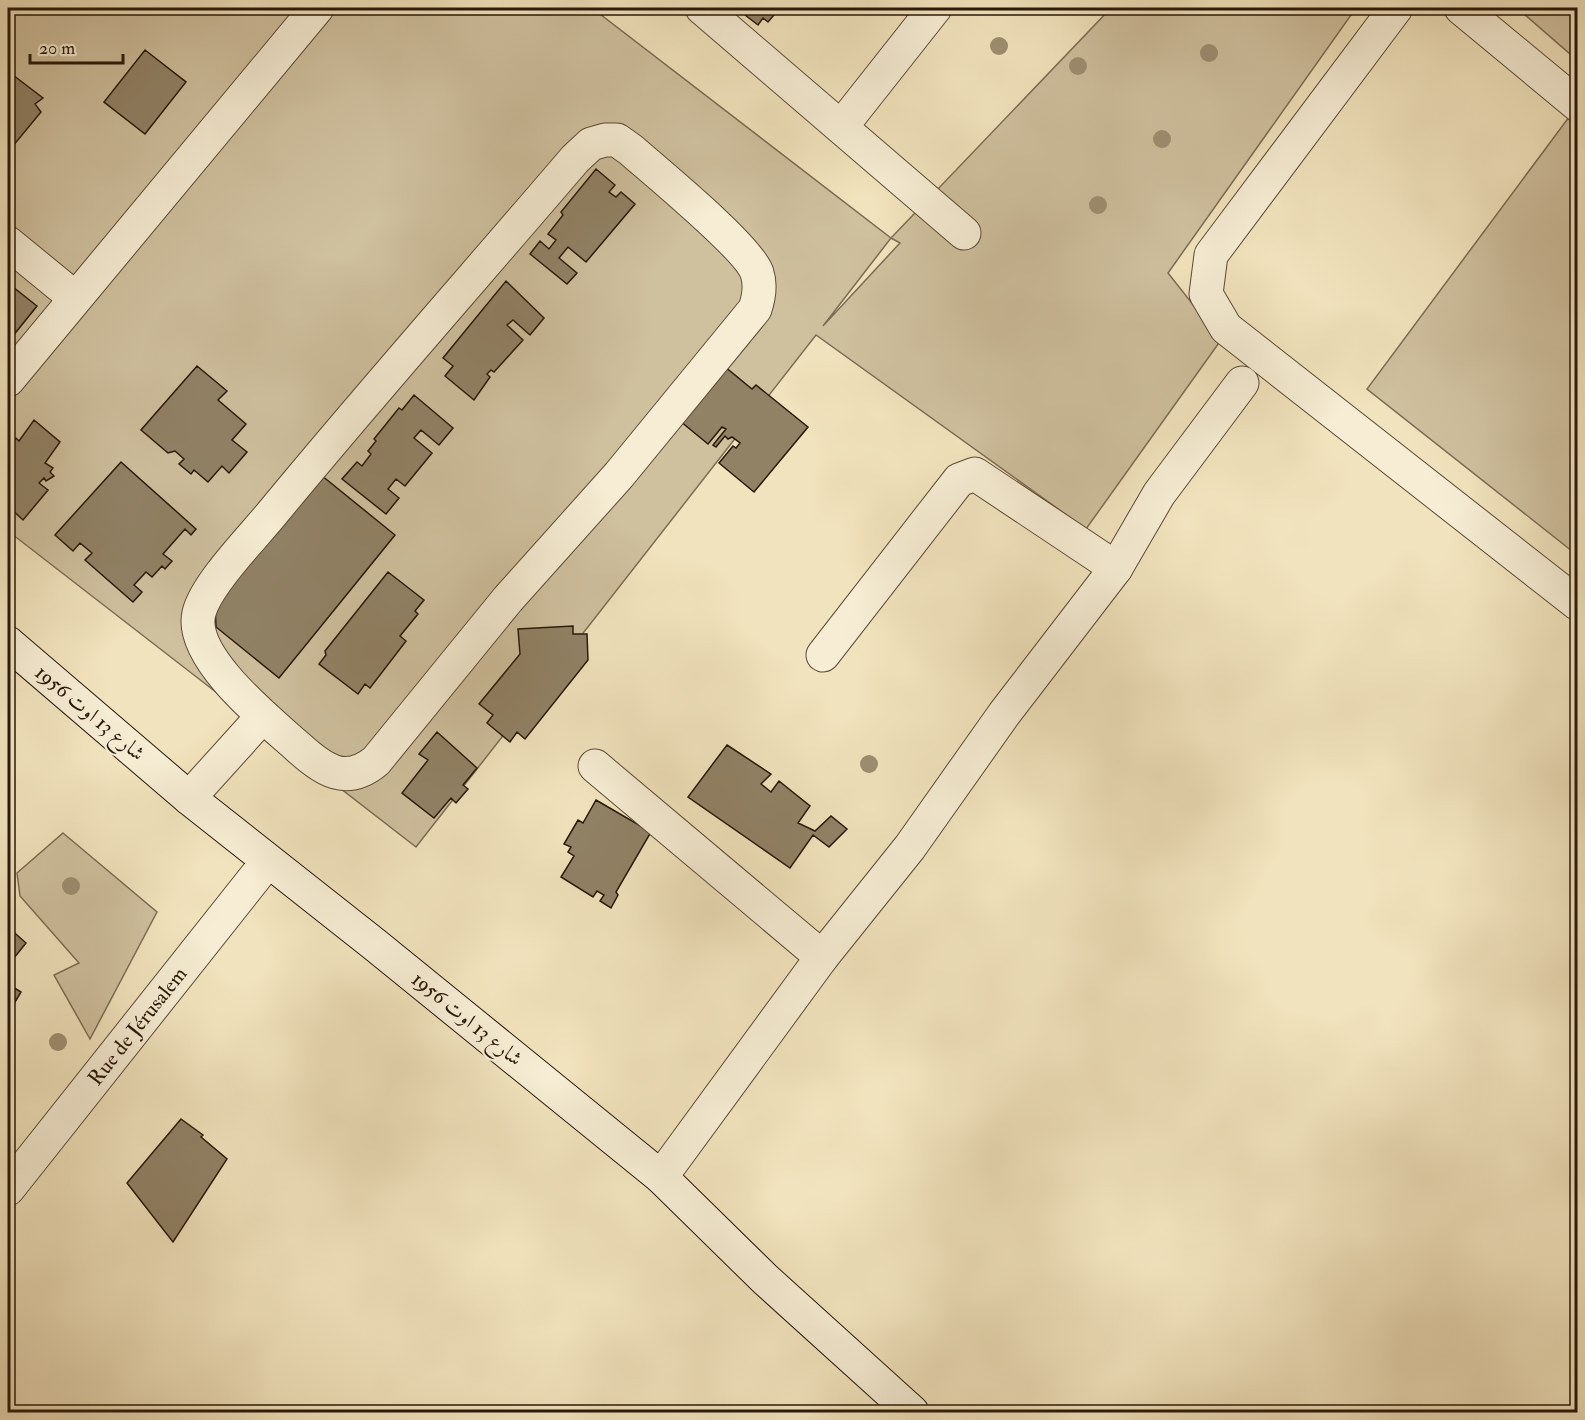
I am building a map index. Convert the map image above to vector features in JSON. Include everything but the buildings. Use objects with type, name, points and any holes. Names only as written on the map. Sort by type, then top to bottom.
[{"type":"street","points":[[8,380],[74,297],[316,8]]},
{"type":"street","points":[[702,8],[964,233]]},
{"type":"street","points":[[841,127],[935,8]]},
{"type":"street","points":[[1396,8],[1210,255],[1206,294],[1226,328],[1578,604]]},
{"type":"street","points":[[1461,8],[1578,105]]},
{"type":"street","points":[[605,140],[617,140],[748,257],[757,273],[759,283],[755,309],[619,475],[508,599],[376,761],[353,775],[338,773],[316,763],[263,716],[218,667],[200,639],[199,613],[214,583],[575,159],[591,144],[605,140]]},
{"type":"street","points":[[8,243],[74,297]]},
{"type":"street","points":[[661,1177],[822,957],[910,847],[1004,714],[1116,568],[1159,494],[1242,383]]},
{"type":"street","points":[[823,655],[959,480],[975,474],[1116,568]]},
{"type":"street","name":"شارع 13 اوت 1956","points":[[8,643],[189,798],[661,1177],[765,1279],[912,1413]]},
{"type":"street","points":[[189,798],[263,716]]},
{"type":"street","points":[[595,766],[822,957]]},
{"type":"street","name":"Rue de Jérusalem","points":[[8,1190],[268,861]]},
{"type":"shaded area","points":[[8,8],[592,8],[891,238],[1111,8],[1356,8],[1168,273],[1221,340],[1086,529],[816,335],[416,847],[8,531]],"holes":[[[891,238],[900,243],[823,326]]]},
{"type":"shaded area","points":[[1517,8],[1577,8],[1577,60]]},
{"type":"shaded area","points":[[1572,113],[1578,118],[1577,555],[1367,389]]},
{"type":"shaded area","points":[[63,833],[157,912],[90,1039],[54,975],[79,963],[20,896],[17,873]]}]
